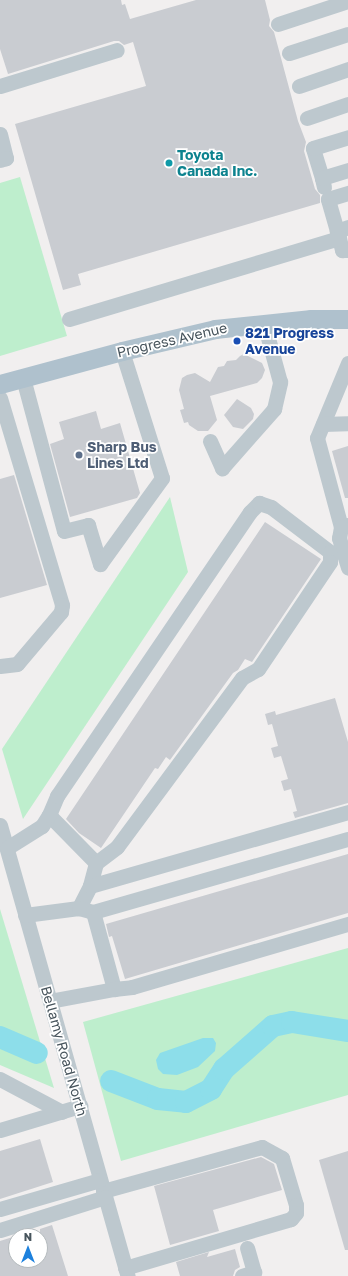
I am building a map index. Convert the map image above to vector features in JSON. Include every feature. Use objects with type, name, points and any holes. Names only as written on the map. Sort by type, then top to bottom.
[{"type":"main road","name":"Progress Avenue","points":[[0,384],[122,351],[215,329],[311,319],[348,319]]},
{"type":"street","points":[[278,24],[348,1]]},
{"type":"street","points":[[289,53],[348,34]]},
{"type":"street","points":[[0,74],[0,85],[117,50]]},
{"type":"street","points":[[299,86],[348,69]]},
{"type":"street","points":[[307,118],[348,104]]},
{"type":"street","points":[[0,134],[6,158],[0,160]]},
{"type":"street","points":[[69,319],[343,237],[328,200],[313,148],[348,137]]},
{"type":"street","points":[[322,178],[348,170]]},
{"type":"street","points":[[328,200],[348,193]]},
{"type":"street","points":[[210,441],[222,468],[274,409],[280,382],[264,323]]},
{"type":"street","points":[[23,378],[64,531],[88,525],[100,564],[162,478],[122,351]]},
{"type":"street","points":[[348,363],[317,438],[344,526],[339,538],[348,568]]},
{"type":"street","points":[[0,398],[62,605],[61,612],[18,664],[0,666]]},
{"type":"street","points":[[323,424],[348,423]]},
{"type":"street","points":[[7,848],[42,826],[49,815],[57,796],[250,512],[260,503],[271,506],[330,552],[330,562],[258,669],[242,678],[118,847],[96,863],[86,910],[114,989]]},
{"type":"street","points":[[90,886],[348,812]]},
{"type":"street","points":[[49,815],[96,863]]},
{"type":"street","name":"Bellamy Road North","points":[[0,825],[127,1272]]},
{"type":"street","points":[[25,914],[86,910],[348,839]]},
{"type":"street","points":[[50,1001],[132,987],[348,924]]},
{"type":"street","points":[[0,1079],[62,1112]]},
{"type":"street","points":[[0,1130],[80,1106]]},
{"type":"street","points":[[0,1209],[103,1190],[262,1147],[282,1158],[296,1209],[296,1213],[291,1219],[127,1272]]},
{"type":"street","points":[[0,1230],[103,1190]]},
{"type":"street","points":[[242,1276],[254,1272],[247,1248]]},
{"type":"green space","points":[[20,177],[67,336],[0,356],[0,183]]},
{"type":"green space","points":[[170,497],[188,572],[23,819],[2,749]]},
{"type":"green space","points":[[0,909],[54,1088],[0,1065]]},
{"type":"green space","points":[[348,948],[348,1095],[121,1161],[83,1022]]},
{"type":"water","points":[[203,1038],[213,1038],[216,1043],[215,1051],[198,1067],[177,1075],[163,1074],[158,1069],[156,1060],[160,1053]]},
{"type":"building","name":"Toyota Canada Inc.","points":[[0,0],[121,0],[122,5],[125,4],[130,19],[196,0],[265,0],[270,20],[269,26],[274,32],[298,121],[306,142],[304,151],[315,189],[320,195],[320,203],[78,274],[81,285],[63,290],[15,124],[146,86],[133,42],[124,45],[119,41],[114,41],[8,74],[0,49]]},
{"type":"building","points":[[244,354],[262,363],[265,370],[262,378],[257,383],[210,396],[217,420],[208,431],[198,431],[189,425],[188,422],[184,423],[180,410],[184,409],[179,390],[182,378],[195,373],[210,382],[218,367],[224,366],[227,361],[236,360]]},
{"type":"building","points":[[237,399],[251,408],[254,414],[253,419],[243,429],[233,427],[224,415]]},
{"type":"building","points":[[96,411],[101,429],[120,423],[140,493],[137,498],[70,517],[50,444],[64,439],[59,422]]},
{"type":"building","points":[[348,446],[348,498],[345,498],[332,451]]},
{"type":"building","points":[[14,475],[47,585],[0,598],[0,479]]},
{"type":"building","points":[[265,522],[321,559],[252,662],[245,659],[238,670],[233,673],[170,760],[166,757],[158,769],[155,768],[101,848],[79,833],[66,819]]},
{"type":"building","points":[[335,698],[348,742],[348,803],[295,818],[293,812],[297,811],[291,789],[284,791],[281,781],[288,779],[281,756],[274,758],[271,748],[278,746],[272,724],[268,725],[265,714],[275,711],[276,715]]},
{"type":"building","points":[[348,854],[348,913],[125,979],[112,936],[109,937],[106,924]]},
{"type":"building","points":[[40,1139],[53,1182],[0,1199],[0,1151]]},
{"type":"building","points":[[348,1151],[348,1250],[345,1250],[319,1160]]},
{"type":"building","points":[[261,1157],[274,1164],[282,1190],[213,1210],[219,1231],[170,1245],[154,1186]]},
{"type":"building","points":[[52,1225],[68,1276],[0,1276],[0,1241],[8,1238],[8,1268],[48,1268],[48,1228],[43,1228]]},
{"type":"building","points":[[235,1249],[240,1267],[235,1270],[233,1276],[180,1276],[176,1262],[209,1252],[207,1257]]},
{"type":"waterway","points":[[111,1081],[158,1099],[186,1102],[211,1089],[224,1069],[273,1026],[292,1022],[348,1031]]},
{"type":"waterway","points":[[0,1037],[37,1053]]},
{"type":"place","name":"Toyota Canada Inc.","points":[[169,163]]},
{"type":"place","name":"821 Progress Avenue","points":[[237,341]]},
{"type":"place","name":"Sharp Bus Lines Ltd","points":[[79,455]]}]
